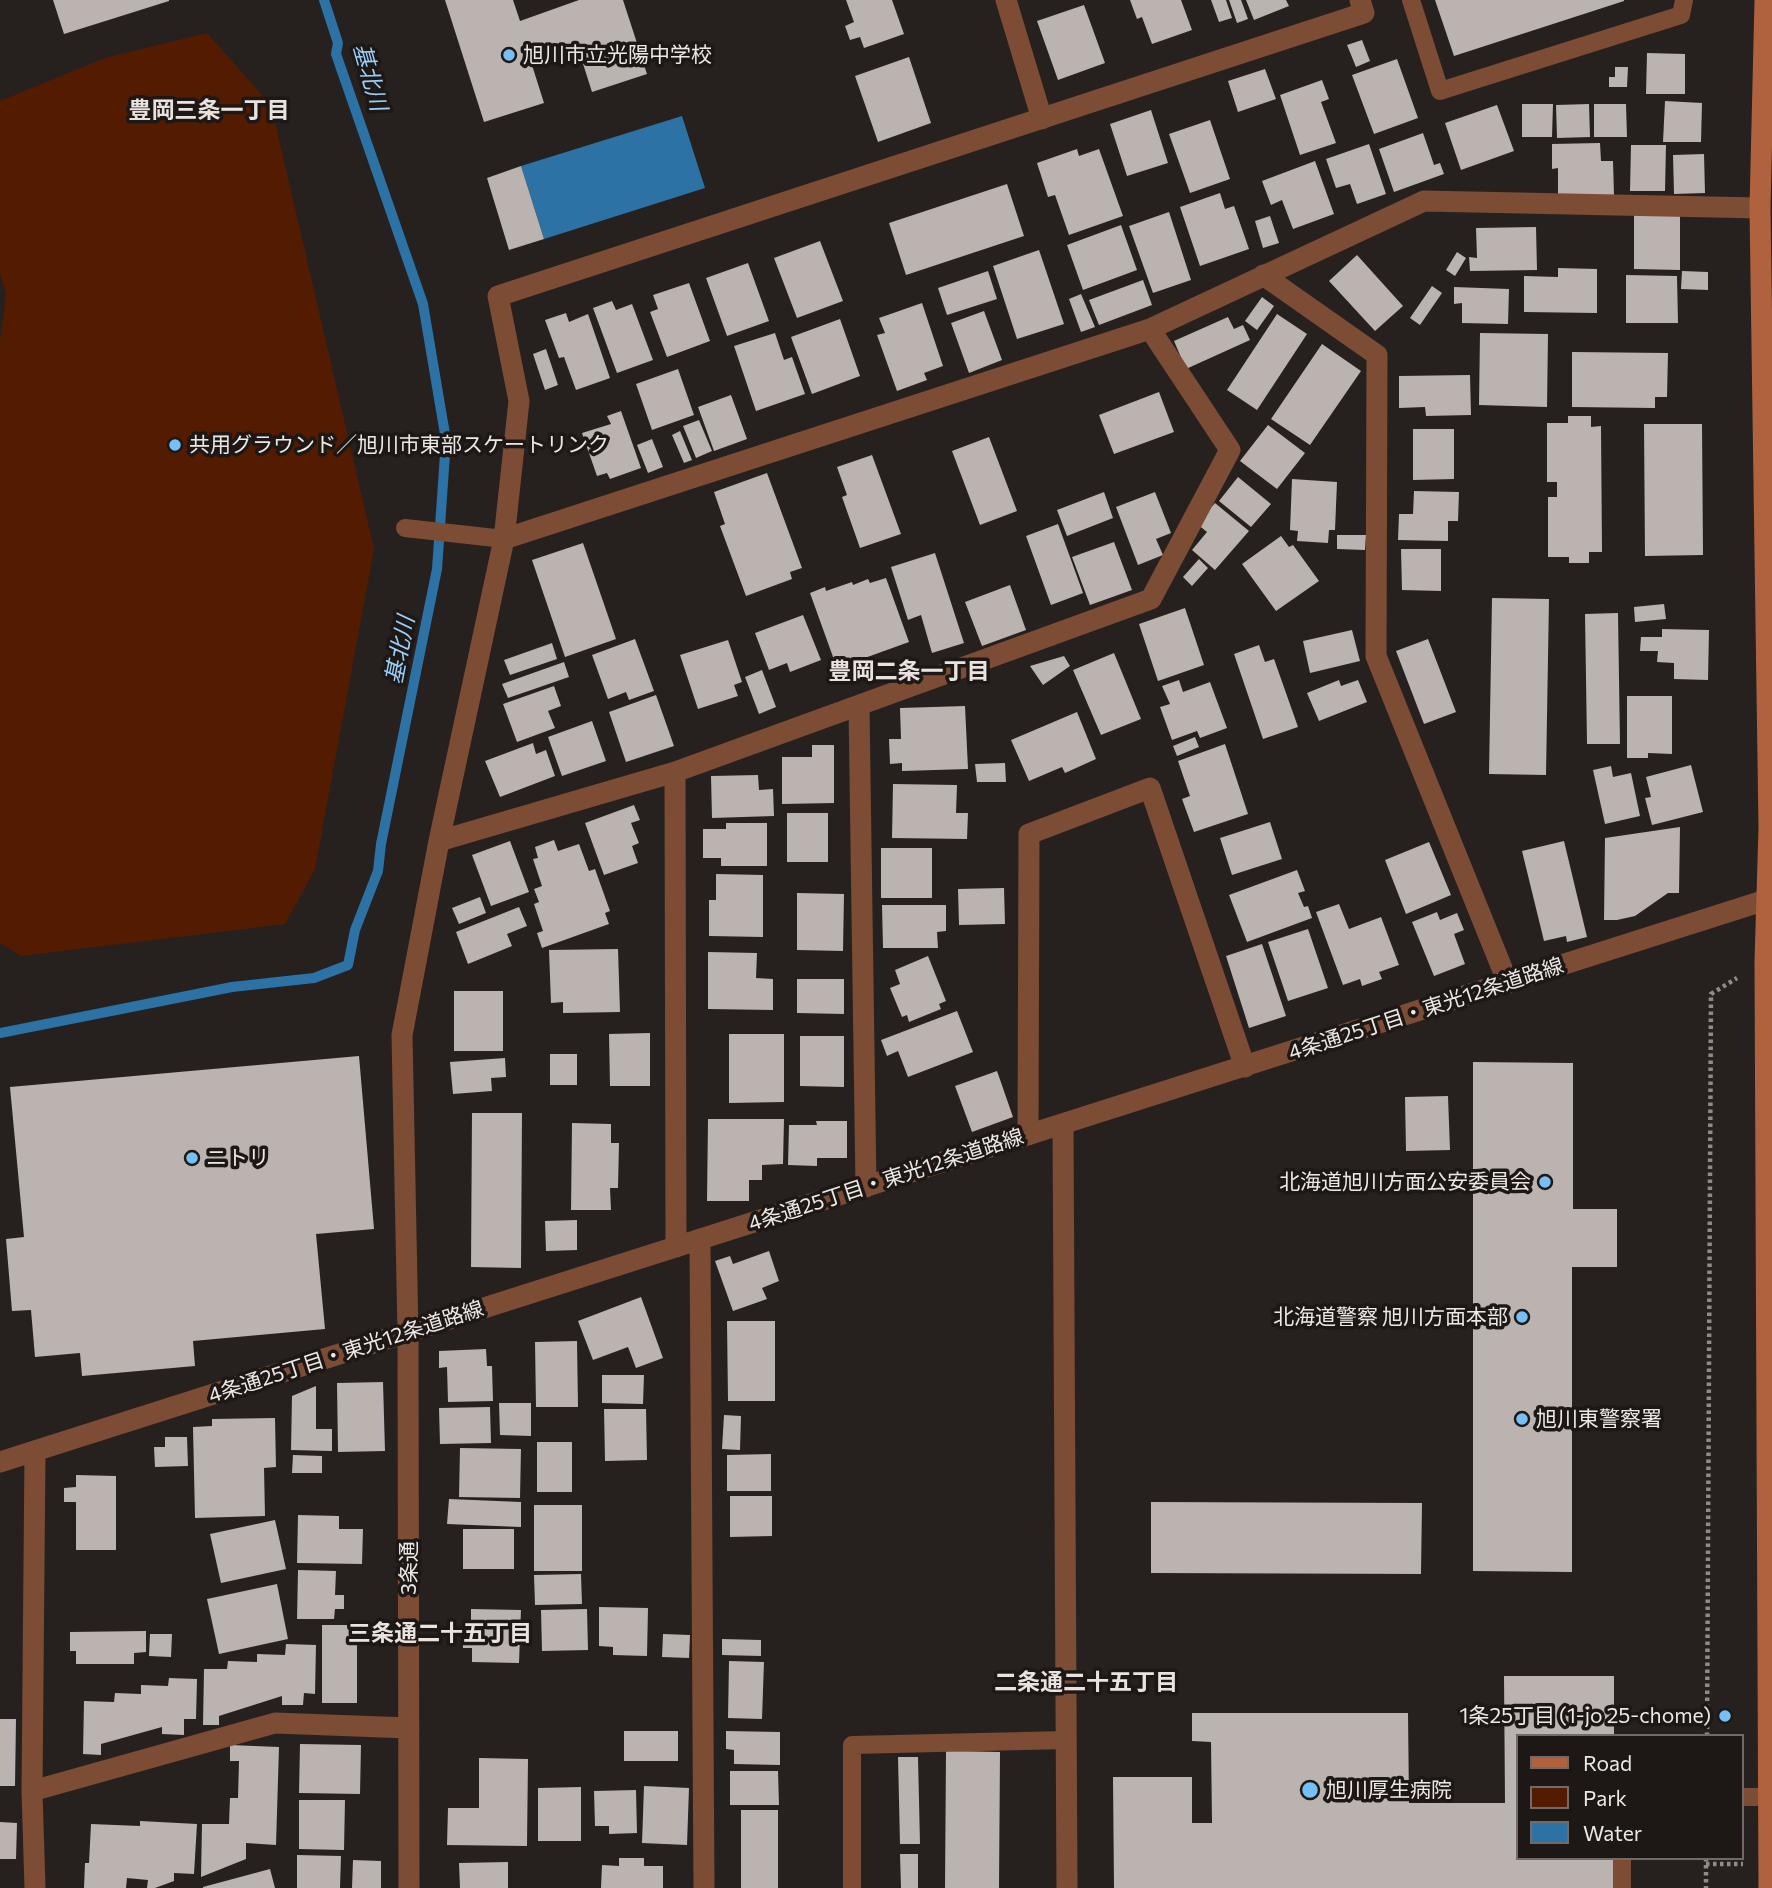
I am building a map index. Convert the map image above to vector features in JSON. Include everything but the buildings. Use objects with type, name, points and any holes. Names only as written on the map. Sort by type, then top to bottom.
[{"type":"main road","points":[[1765,0],[1760,208],[1769,828],[1765,975],[1771,1834],[1769,1888]]},
{"type":"street","points":[[1006,0],[1042,119],[1364,13],[1360,0]]},
{"type":"street","name":"3条通","points":[[409,1888],[408,1332],[402,1035],[439,841],[504,539],[519,401],[498,296],[1042,119]]},
{"type":"street","points":[[504,539],[1150,329],[1423,201],[1760,208]]},
{"type":"street","points":[[1263,275],[1377,355],[1376,656],[1508,983]]},
{"type":"street","points":[[439,841],[676,772],[1151,599],[1230,450],[1150,329]]},
{"type":"street","points":[[859,707],[866,1187]]},
{"type":"street","points":[[676,772],[676,1247]]},
{"type":"street","points":[[1028,1135],[1029,834],[1150,788],[1245,1066]]},
{"type":"street","name":"4条通25丁目・東光12条道路線","points":[[0,1462],[1769,899]]},
{"type":"street","points":[[1063,1124],[1067,1888]]},
{"type":"street","points":[[700,1240],[704,1888]]},
{"type":"street","points":[[35,1451],[32,1791],[35,1888]]},
{"type":"street","points":[[32,1791],[275,1723],[409,1728]]},
{"type":"lane","points":[[1411,0],[1440,91],[1681,15],[1685,0]]},
{"type":"lane","points":[[405,528],[504,539]]},
{"type":"lane","points":[[852,1888],[852,1745],[1066,1740]]},
{"type":"lane","points":[[1744,1797],[1769,1797]]},
{"type":"lane","points":[[1622,1860],[1622,1888]]},
{"type":"path","points":[[1707,1734],[1711,994]]},
{"type":"path","points":[[1706,1860],[1706,1888]]},
{"type":"green space","name":"共用グラウンド／旭川市東部スケートリンク","points":[[207,33],[271,105],[374,549],[315,869],[285,924],[21,956],[0,943],[0,341],[6,294],[0,274],[0,101],[105,58]]},
{"type":"water","points":[[682,116],[705,188],[544,239],[521,166]]},
{"type":"waterway","name":"基北川","points":[[0,1033],[232,987],[314,978],[348,965],[355,930],[378,871],[381,844],[437,569],[446,440],[423,304],[336,54],[338,43],[324,0]]},
{"type":"place","name":"旭川市立光陽中学校","points":[[509,55]]},
{"type":"place","name":"共用グラウンド／旭川市東部スケートリンク","points":[[175,445]]},
{"type":"place","name":"ニトリ","points":[[192,1158]]},
{"type":"place","name":"北海道旭川方面公安委員会","points":[[1545,1182]]},
{"type":"place","name":"北海道警察 旭川方面本部","points":[[1522,1317]]},
{"type":"place","name":"旭川東警察署","points":[[1522,1419]]},
{"type":"place","name":"1条25丁目 (1-jo 25-chome)","points":[[1725,1716]]},
{"type":"place","name":"旭川厚生病院","points":[[1310,1790]]},
{"type":"district","name":"豊岡三条一丁目","points":[[209,110]]},
{"type":"district","name":"豊岡二条一丁目","points":[[909,671]]},
{"type":"district","name":"三条通二十五丁目","points":[[440,1633]]},
{"type":"district","name":"二条通二十五丁目","points":[[1086,1682]]}]
